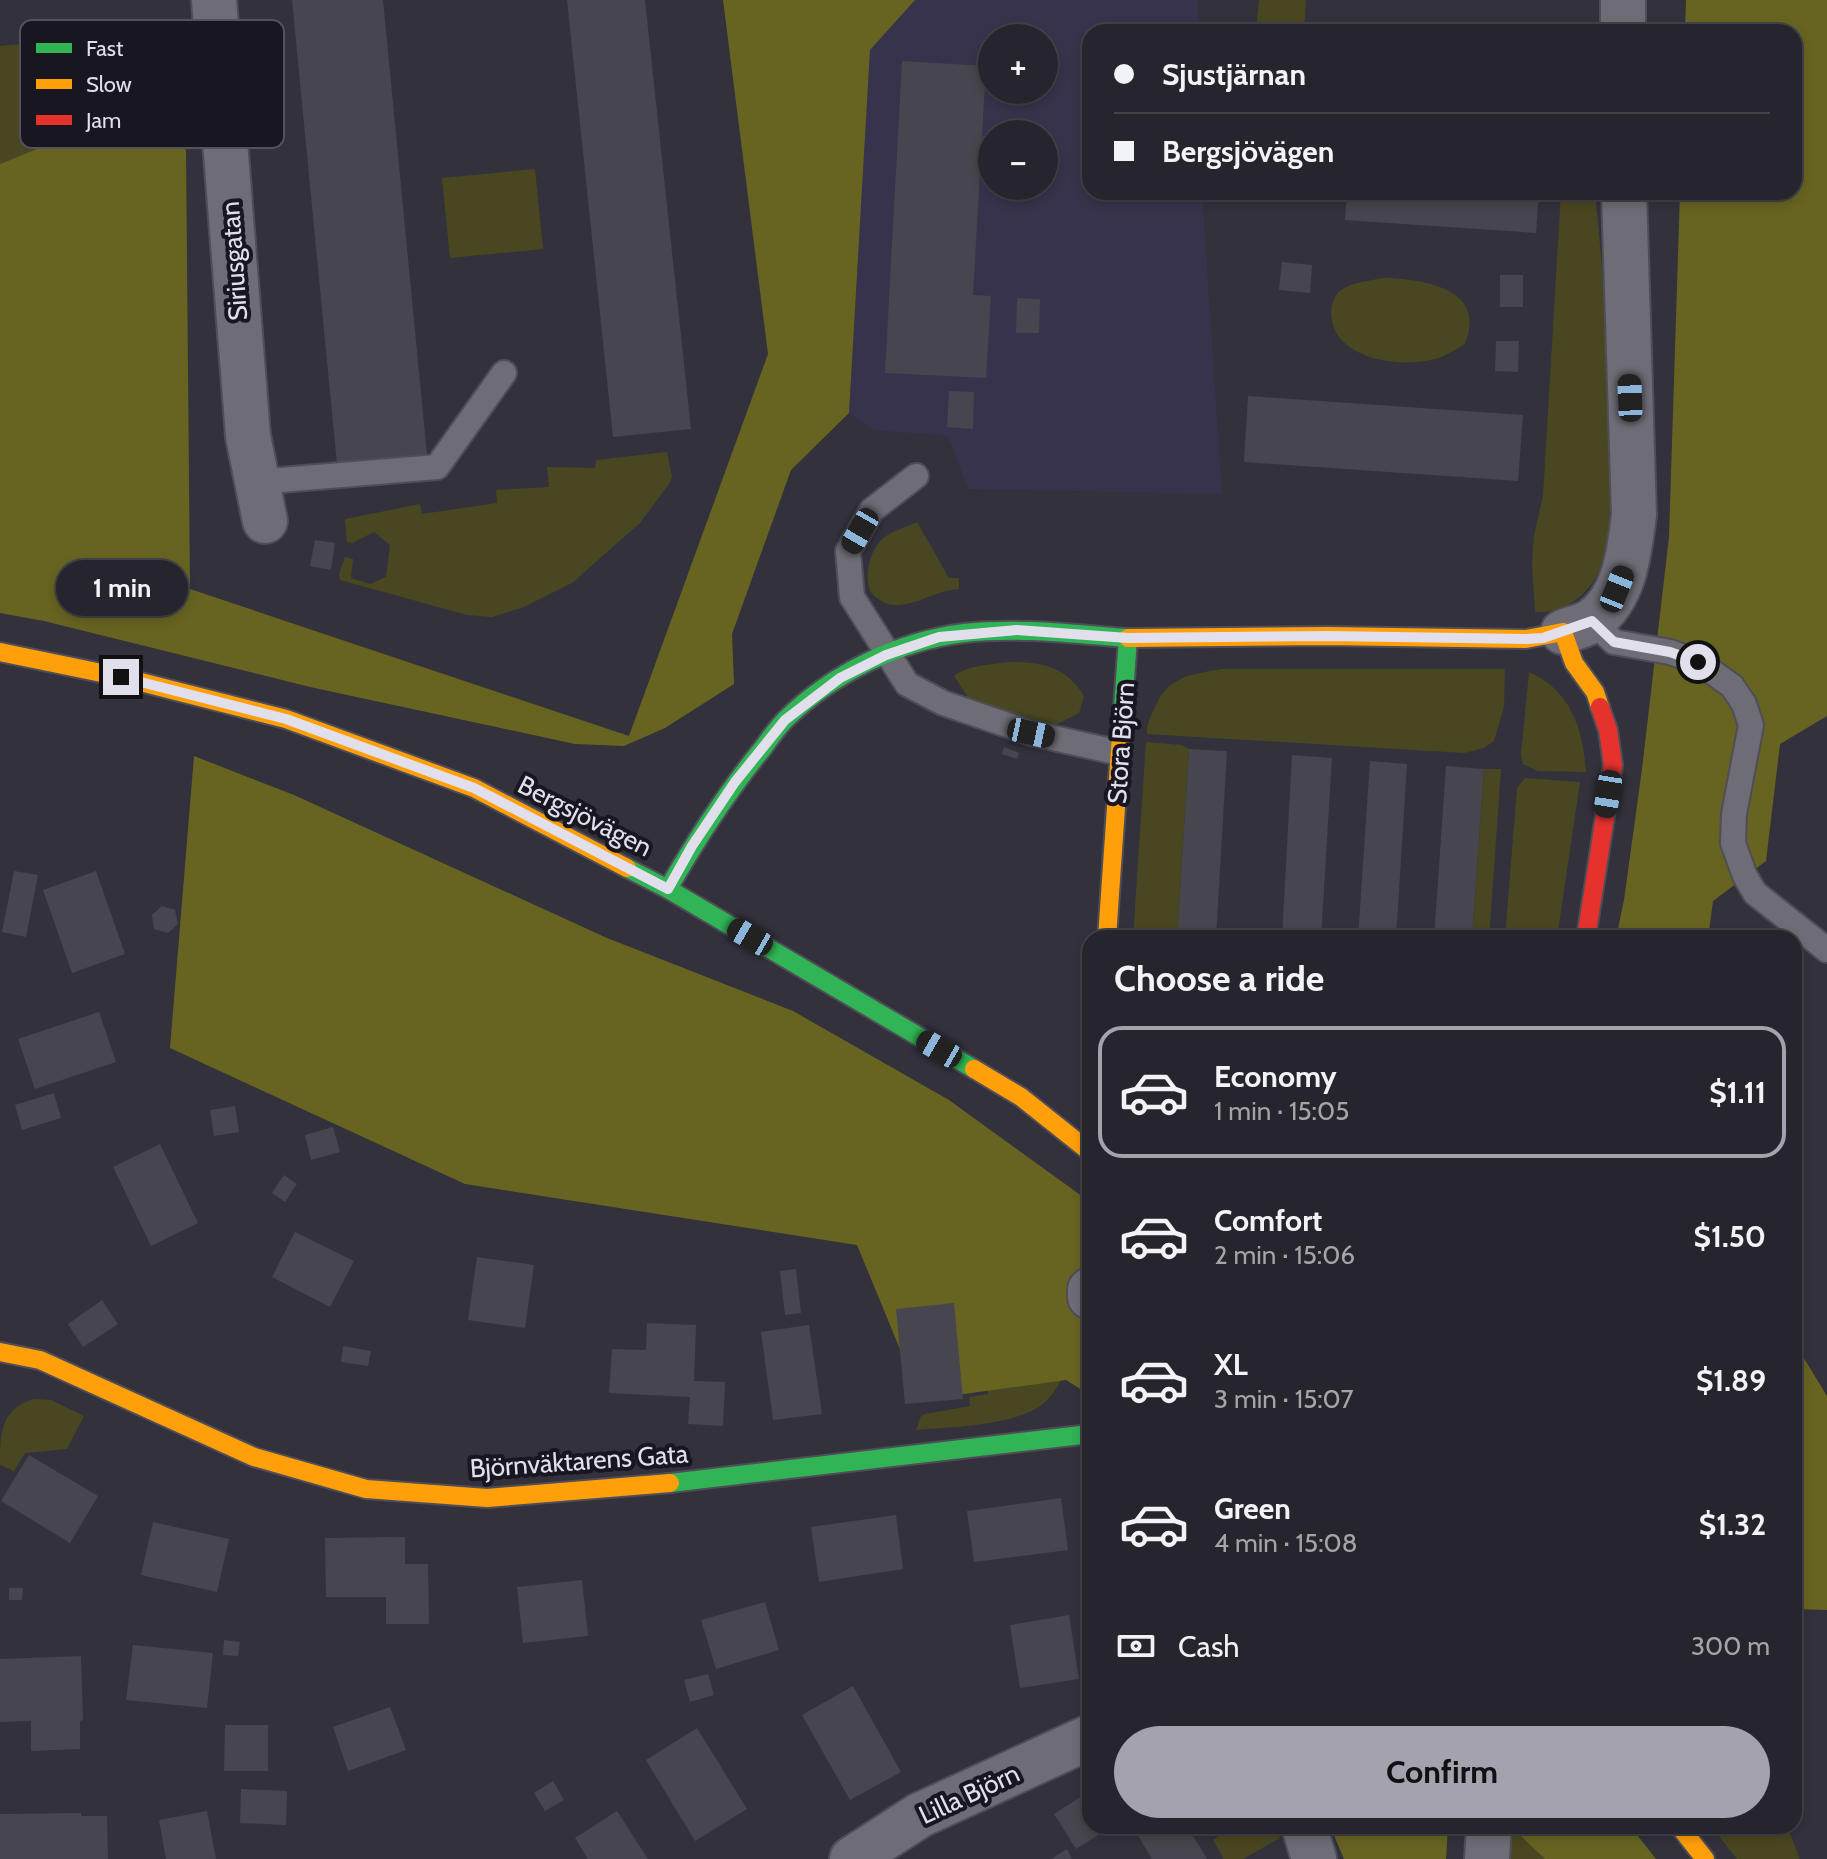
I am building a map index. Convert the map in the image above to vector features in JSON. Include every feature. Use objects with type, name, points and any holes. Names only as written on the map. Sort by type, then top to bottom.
[{"type":"street","name":"Siriusgatan","points":[[214,0],[216,20]]},
{"type":"street","points":[[1623,0],[1623,24]]},
{"type":"street","name":"Siriusgatan","points":[[226,148],[248,436],[261,502]]},
{"type":"street","points":[[668,889],[692,846],[735,782],[785,720],[840,678],[886,655],[939,637],[1017,630],[1128,638],[1328,636],[1526,639],[1578,626],[1617,589],[1628,563],[1634,515],[1624,200]]},
{"type":"street","points":[[1578,626],[1574,663],[1595,692],[1608,730],[1613,765],[1587,930]]},
{"type":"street","name":"Stora Björn","points":[[1108,930],[1128,638]]},
{"type":"street","name":"Bergsjövägen","points":[[0,652],[121,677],[286,719],[474,788],[668,889],[1021,1097],[1082,1146]]},
{"type":"street","name":"Björnväktarens Gata","points":[[0,1352],[40,1360],[254,1457],[366,1489],[487,1498],[630,1488],[1082,1435]]},
{"type":"street","name":"Lilla Björn","points":[[852,1859],[920,1815],[1082,1741]]},
{"type":"street","points":[[1306,1834],[1314,1859]]},
{"type":"street","points":[[1487,1859],[1489,1834]]},
{"type":"street","points":[[1685,1834],[1705,1859]]},
{"type":"lane","points":[[261,502],[437,467],[504,373]]},
{"type":"lane","points":[[916,476],[872,510],[848,551],[852,597],[907,684],[943,703],[1031,733],[1120,753]]},
{"type":"lane","points":[[1578,626],[1614,642],[1670,652],[1698,662],[1732,686],[1744,704],[1751,725],[1734,814],[1733,843],[1755,893],[1802,930]]},
{"type":"lane","points":[[1802,930],[1827,950]]},
{"type":"shaded area","points":[[723,0],[915,0],[870,50],[849,413],[791,470],[732,634],[734,684],[665,728],[624,746],[575,744],[310,687],[44,621],[0,613],[0,164],[39,148],[185,148],[190,589],[629,736],[768,354]]},
{"type":"shaded area","points":[[915,0],[1198,0],[1198,24],[1082,24],[1082,200],[1203,200],[1222,494],[968,489],[948,436],[874,430],[849,413],[870,50]]},
{"type":"shaded area","points":[[1259,0],[1306,0],[1304,24],[1257,24]]},
{"type":"shaded area","points":[[1686,0],[1827,0],[1827,716],[1780,744],[1766,861],[1713,901],[1709,930],[1618,930],[1642,769],[1669,537],[1680,200],[1802,200],[1802,24],[1685,24]]},
{"type":"shaded area","points":[[20,44],[20,148],[40,148],[0,164],[0,46]]},
{"type":"shaded area","points":[[535,169],[543,249],[450,258],[442,178]]},
{"type":"shaded area","points":[[1561,200],[1596,200],[1608,366],[1611,540],[1601,568],[1586,591],[1564,607],[1535,612],[1534,535],[1543,496]]},
{"type":"shaded area","points":[[1383,278],[1433,285],[1448,290],[1460,299],[1468,310],[1470,325],[1465,344],[1440,357],[1417,362],[1384,360],[1353,350],[1334,328],[1331,312],[1334,300],[1346,287]]},
{"type":"shaded area","points":[[667,452],[672,477],[640,523],[572,583],[524,607],[492,617],[467,615],[340,580],[345,557],[353,559],[351,578],[370,584],[386,577],[390,545],[374,532],[352,543],[347,542],[345,519],[420,504],[422,514],[497,503],[496,490],[549,487],[547,467],[595,468],[596,460]]},
{"type":"shaded area","points":[[917,522],[949,578],[959,578],[959,589],[901,605],[880,600],[870,591],[868,576],[876,547],[886,536]]},
{"type":"shaded area","points":[[1011,662],[1043,665],[1070,678],[1084,696],[1079,713],[1057,724],[1046,724],[969,699],[954,676],[973,667]]},
{"type":"shaded area","points":[[1222,669],[1505,669],[1504,707],[1494,741],[1484,748],[1464,753],[1147,734],[1150,718],[1160,698],[1173,683]]},
{"type":"shaded area","points":[[1529,672],[1555,689],[1565,700],[1578,727],[1586,772],[1538,771],[1523,764],[1521,754]]},
{"type":"shaded area","points":[[1146,742],[1181,745],[1189,749],[1178,930],[1134,930]]},
{"type":"shaded area","points":[[194,756],[294,795],[607,938],[793,1011],[949,1100],[1082,1196],[1082,1390],[1066,1380],[921,1400],[857,1245],[465,1184],[170,1048]]},
{"type":"shaded area","points":[[1484,769],[1501,769],[1490,930],[1473,930]]},
{"type":"shaded area","points":[[1525,778],[1580,782],[1558,930],[1506,930],[1517,788]]},
{"type":"shaded area","points":[[981,1219],[1065,1372],[1047,1400],[1026,1413],[979,1424],[916,1430],[921,1416],[925,1414],[970,1406],[969,1397],[988,1394]]},
{"type":"shaded area","points":[[1802,1355],[1827,1396],[1827,1610],[1802,1609]]},
{"type":"shaded area","points":[[33,1399],[51,1400],[84,1416],[67,1449],[25,1453],[14,1471],[0,1465],[4,1424],[14,1410]]},
{"type":"shaded area","points":[[1222,1834],[1278,1834],[1280,1838],[1243,1859],[1224,1859],[1213,1840]]},
{"type":"shaded area","points":[[1333,1834],[1448,1834],[1446,1859],[1344,1859]]},
{"type":"shaded area","points":[[1509,1834],[1518,1834],[1545,1859],[1505,1859]]},
{"type":"shaded area","points":[[1518,1834],[1636,1834],[1656,1859],[1545,1859]]},
{"type":"shaded area","points":[[1717,1834],[1790,1834],[1800,1859],[1737,1859]]},
{"type":"building","points":[[292,0],[383,0],[427,455],[337,464]]},
{"type":"building","points":[[567,0],[645,0],[691,429],[613,437]]},
{"type":"building","points":[[902,61],[978,66],[978,104],[984,104],[983,120],[978,120],[978,200],[973,295],[991,296],[986,378],[885,373]]},
{"type":"building","points":[[1346,200],[1538,200],[1536,233],[1345,220]]},
{"type":"building","points":[[1282,262],[1312,265],[1310,293],[1279,290]]},
{"type":"building","points":[[1500,275],[1523,275],[1523,307],[1500,307]]},
{"type":"building","points":[[1017,298],[1040,299],[1039,333],[1016,333]]},
{"type":"building","points":[[1496,341],[1519,341],[1518,372],[1495,371]]},
{"type":"building","points":[[949,391],[974,392],[973,429],[947,427]]},
{"type":"building","points":[[1248,396],[1523,415],[1518,481],[1244,462]]},
{"type":"building","points":[[315,540],[335,543],[331,570],[310,566]]},
{"type":"building","points":[[1004,747],[1019,753],[1017,759],[1002,754]]},
{"type":"building","points":[[1189,749],[1227,751],[1216,930],[1178,930]]},
{"type":"building","points":[[1292,755],[1332,758],[1321,930],[1282,930]]},
{"type":"building","points":[[1370,761],[1407,764],[1397,930],[1359,930]]},
{"type":"building","points":[[1446,766],[1484,769],[1473,930],[1435,930]]},
{"type":"building","points":[[14,871],[38,875],[26,937],[2,932]]},
{"type":"building","points":[[96,871],[125,954],[72,973],[43,890]]},
{"type":"building","points":[[162,906],[175,910],[178,924],[168,933],[154,929],[152,915]]},
{"type":"building","points":[[99,1012],[116,1062],[35,1089],[18,1039]]},
{"type":"building","points":[[54,1093],[61,1118],[22,1130],[15,1105]]},
{"type":"building","points":[[235,1106],[239,1132],[214,1136],[210,1110]]},
{"type":"building","points":[[333,1127],[340,1152],[311,1160],[305,1135]]},
{"type":"building","points":[[160,1144],[198,1223],[151,1246],[113,1167]]},
{"type":"building","points":[[284,1175],[297,1184],[285,1202],[272,1193]]},
{"type":"building","points":[[295,1232],[354,1261],[330,1307],[272,1277]]},
{"type":"building","points":[[477,1257],[534,1265],[525,1328],[468,1320]]},
{"type":"building","points":[[796,1269],[801,1313],[785,1315],[780,1271]]},
{"type":"building","points":[[102,1300],[118,1324],[83,1347],[68,1324]]},
{"type":"building","points":[[954,1303],[963,1399],[905,1404],[896,1309]]},
{"type":"building","points":[[647,1323],[696,1325],[694,1381],[725,1382],[723,1426],[688,1424],[690,1397],[609,1393],[612,1349],[646,1350]]},
{"type":"building","points":[[809,1325],[822,1414],[773,1420],[761,1332]]},
{"type":"building","points":[[343,1346],[371,1351],[368,1366],[341,1362]]},
{"type":"building","points":[[29,1455],[98,1496],[70,1543],[1,1501]]},
{"type":"building","points":[[1061,1498],[1068,1550],[974,1562],[967,1511]]},
{"type":"building","points":[[896,1515],[903,1569],[819,1582],[811,1527]]},
{"type":"building","points":[[153,1522],[229,1539],[217,1592],[141,1575]]},
{"type":"building","points":[[405,1537],[405,1564],[428,1564],[429,1624],[386,1624],[386,1597],[326,1597],[325,1538]]},
{"type":"building","points":[[582,1580],[588,1636],[523,1643],[517,1587]]},
{"type":"building","points":[[9,1588],[23,1588],[22,1600],[9,1600]]},
{"type":"building","points":[[765,1602],[779,1650],[716,1669],[701,1620]]},
{"type":"building","points":[[1069,1615],[1079,1679],[1020,1688],[1010,1625]]},
{"type":"building","points":[[224,1640],[240,1642],[238,1656],[223,1655]]},
{"type":"building","points":[[133,1645],[213,1653],[207,1708],[126,1700]]},
{"type":"building","points":[[81,1656],[83,1720],[80,1721],[80,1749],[31,1751],[31,1721],[0,1722],[0,1659]]},
{"type":"building","points":[[708,1674],[714,1695],[690,1702],[684,1680]]},
{"type":"building","points":[[853,1686],[901,1772],[850,1800],[802,1715]]},
{"type":"building","points":[[390,1707],[406,1750],[348,1771],[333,1727]]},
{"type":"building","points":[[225,1725],[268,1725],[268,1771],[224,1771]]},
{"type":"building","points":[[697,1728],[747,1809],[695,1841],[646,1760]]},
{"type":"building","points":[[553,1781],[564,1800],[545,1811],[534,1793]]},
{"type":"building","points":[[241,1789],[287,1791],[286,1825],[240,1823]]},
{"type":"building","points":[[1082,1796],[1082,1834],[1100,1834],[1076,1849],[1054,1814]]},
{"type":"building","points":[[207,1811],[216,1859],[166,1859],[159,1820]]},
{"type":"building","points":[[617,1811],[648,1859],[588,1859],[575,1838]]},
{"type":"building","points":[[81,1813],[81,1816],[107,1816],[108,1859],[0,1859],[0,1814]]},
{"type":"building","points":[[1137,1834],[1192,1834],[1207,1859],[1152,1859]]},
{"type":"building","points":[[1067,1849],[1072,1859],[1051,1859]]},
{"type":"traffic: fast","points":[[668,889],[725,799],[786,719],[804,702],[846,674],[915,643],[964,633],[1005,631],[1128,638],[1121,735]]},
{"type":"traffic: fast","points":[[627,868],[974,1069]]},
{"type":"traffic: fast","points":[[670,1483],[1082,1435]]},
{"type":"traffic: slow","points":[[1128,638],[1328,636],[1526,639],[1563,632],[1574,663],[1595,692],[1600,707]]},
{"type":"traffic: slow","points":[[0,652],[121,677],[286,719],[474,788],[627,868]]},
{"type":"traffic: slow","points":[[1108,930],[1121,735]]},
{"type":"traffic: slow","points":[[974,1069],[1021,1097],[1082,1146]]},
{"type":"traffic: slow","points":[[0,1352],[40,1360],[254,1457],[366,1489],[487,1498],[670,1483]]},
{"type":"traffic: slow","points":[[1685,1834],[1705,1859]]},
{"type":"traffic: jam","points":[[1587,930],[1613,765],[1608,730],[1600,707]]},
{"type":"route","points":[[121,677],[286,719],[474,788],[668,889],[692,846],[735,782],[785,720],[840,678],[886,655],[939,637],[1017,630],[1128,638],[1328,636],[1526,639],[1543,638],[1592,621],[1614,642],[1670,652],[1698,662]]}]
